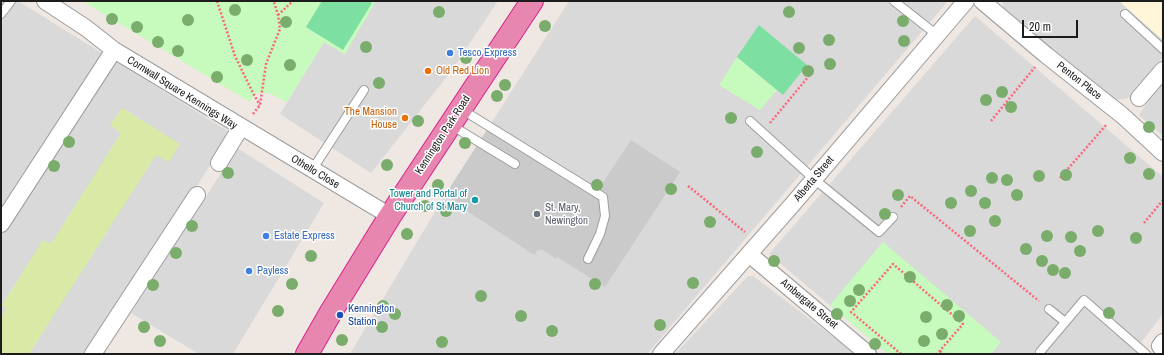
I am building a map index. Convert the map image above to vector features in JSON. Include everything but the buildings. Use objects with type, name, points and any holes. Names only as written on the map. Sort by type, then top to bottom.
[{"type":"highway","name":"Kennington Park Road","points":[[307,354],[390,216],[532,1]]},
{"type":"street","name":"Cornwall Square Kennings Way","points":[[45,1],[86,28],[114,50],[241,127],[219,163]]},
{"type":"street","name":"Alberta Street","points":[[661,354],[754,249],[966,1]]},
{"type":"street","name":"Penton Place","points":[[993,4],[1046,55],[1117,111],[1163,153]]},
{"type":"street","points":[[1,224],[114,50]]},
{"type":"street","points":[[1139,98],[1163,70]]},
{"type":"street","name":"Othello Close","points":[[241,127],[390,216]]},
{"type":"street","points":[[93,354],[197,195]]},
{"type":"street","name":"Ambergate Street","points":[[754,249],[868,354]]},
{"type":"lane","points":[[1,14],[11,1]]},
{"type":"lane","points":[[894,1],[937,35]]},
{"type":"lane","points":[[1125,14],[1163,49]]},
{"type":"lane","points":[[312,170],[364,90]]},
{"type":"lane","points":[[455,117],[515,164]]},
{"type":"lane","points":[[455,117],[603,197],[605,216],[600,234],[588,259]]},
{"type":"lane","points":[[750,120],[814,179],[879,232],[893,217]]},
{"type":"lane","points":[[1040,352],[1084,300],[1157,349]]},
{"type":"lane","points":[[1049,309],[1065,322]]},
{"type":"path","points":[[217,1],[235,56],[260,105],[266,64],[280,29],[278,15],[273,1]]},
{"type":"path","points":[[278,15],[293,1]]},
{"type":"path","points":[[991,121],[1046,55]]},
{"type":"path","points":[[762,132],[813,71]]},
{"type":"path","points":[[1060,178],[1117,111]]},
{"type":"path","points":[[688,186],[754,249]]},
{"type":"path","points":[[893,217],[910,196],[1049,309]]},
{"type":"path","points":[[1144,223],[1163,200]]},
{"type":"path","points":[[901,354],[851,312],[893,264],[963,324],[937,354]]},
{"type":"path","points":[[940,350],[944,354]]},
{"type":"shaded area","points":[[1,1],[18,1],[231,133],[88,354],[1,354]]},
{"type":"shaded area","points":[[375,1],[498,1],[452,70],[371,173],[280,114],[324,42],[345,54]]},
{"type":"shaded area","points":[[569,1],[948,1],[647,354],[350,354],[445,195],[460,204],[459,206],[534,255],[538,250],[543,250],[556,259],[596,193],[492,122]]},
{"type":"shaded area","points":[[1002,1],[1119,1],[1163,40],[1163,57],[1132,97],[1107,102],[1005,16]]},
{"type":"shaded area","points":[[1119,1],[1163,1],[1163,40]]},
{"type":"shaded area","points":[[975,16],[1163,177],[1163,314],[1135,350],[1138,354],[888,354],[769,254]]},
{"type":"shaded area","points":[[1163,78],[1163,136],[1139,115]]},
{"type":"shaded area","points":[[492,122],[596,193],[631,140],[680,172],[605,287],[543,250],[538,250],[534,255],[459,206],[460,204],[445,195]]},
{"type":"shaded area","points":[[237,148],[324,203],[233,354],[199,354],[131,313]]},
{"type":"shaded area","points":[[748,276],[753,276],[856,354],[675,354]]},
{"type":"green space","points":[[82,1],[376,1],[345,54],[324,42],[287,102],[269,93],[256,93],[250,102]]},
{"type":"green space","points":[[322,1],[368,1],[372,3],[343,50],[306,27]]},
{"type":"green space","points":[[759,25],[807,65],[783,95],[737,57]]},
{"type":"green space","points":[[737,57],[777,90],[760,110],[719,85]]},
{"type":"green space","points":[[122,108],[180,144],[169,162],[156,155],[29,354],[1,354],[1,318],[7,308],[2,305],[43,240],[51,244],[121,133],[110,125]]},
{"type":"green space","points":[[883,242],[1001,342],[991,354],[888,354],[830,305]]},
{"type":"place","name":"Tesco Express","points":[[450,53]]},
{"type":"place","name":"Old Red Lion","points":[[428,71]]},
{"type":"place","name":"The Mansion House","points":[[405,118]]},
{"type":"place","name":"Tower and Portal of Church of St Mary","points":[[475,200]]},
{"type":"place","name":"St. Mary, Newington","points":[[537,214]]},
{"type":"place","name":"Estate Express","points":[[266,236]]},
{"type":"place","name":"Payless","points":[[249,271]]},
{"type":"place","name":"Kennington Station","points":[[340,315]]}]
